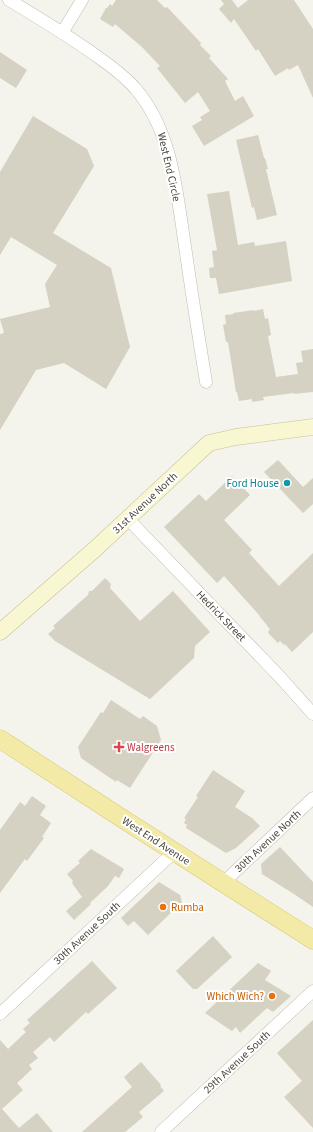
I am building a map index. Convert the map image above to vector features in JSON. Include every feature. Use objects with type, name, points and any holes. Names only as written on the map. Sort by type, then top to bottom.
[{"type":"main road","name":"31st Avenue North","points":[[0,632],[128,519],[209,443],[236,437],[313,427]]},
{"type":"main road","name":"West End Avenue","points":[[0,739],[313,940]]},
{"type":"street","name":"West End Circle","points":[[9,0],[62,33],[109,65],[134,87],[149,106],[161,132],[174,180],[206,382]]},
{"type":"street","points":[[62,33],[82,0]]},
{"type":"street","name":"Hedrick Street","points":[[128,519],[280,677],[313,714]]},
{"type":"street","name":"30th Avenue North","points":[[223,883],[313,798]]},
{"type":"street","name":"30th Avenue South","points":[[0,1014],[174,852]]},
{"type":"street","name":"29th Avenue South","points":[[161,1132],[313,991]]},
{"type":"building","points":[[116,0],[157,0],[165,8],[167,7],[201,43],[200,45],[211,56],[209,58],[228,79],[225,81],[235,101],[243,96],[254,116],[204,146],[192,126],[202,120],[200,117],[210,111],[198,92],[185,103],[157,68],[160,66],[142,47],[115,24],[113,27],[100,19],[106,8],[110,4],[112,6]]},
{"type":"building","points":[[221,0],[232,0],[238,8],[248,0],[294,0],[313,29],[313,98],[298,65],[289,70],[288,68],[275,76],[258,49],[256,51],[234,19],[231,23],[219,9],[224,4]]},
{"type":"building","points":[[0,52],[27,70],[16,88],[0,78]]},
{"type":"building","points":[[33,116],[87,149],[94,166],[53,233],[111,268],[130,347],[106,389],[64,363],[36,370],[0,430],[0,334],[4,333],[0,319],[50,307],[45,284],[57,265],[11,237],[0,255],[0,172]]},
{"type":"building","points":[[258,135],[268,169],[266,169],[277,215],[257,220],[254,207],[252,208],[236,140]]},
{"type":"building","points":[[229,191],[238,245],[254,242],[255,246],[286,241],[292,281],[219,294],[216,278],[210,278],[209,268],[214,267],[212,251],[217,250],[207,194]]},
{"type":"building","points":[[263,309],[265,319],[268,318],[271,335],[268,336],[276,377],[298,374],[296,363],[303,362],[301,351],[313,349],[313,392],[263,397],[264,400],[252,402],[252,399],[239,401],[236,392],[228,342],[226,342],[223,325],[226,324],[225,315]]},
{"type":"building","name":"Ford House","points":[[278,460],[303,487],[313,478],[313,504],[303,513],[264,472]]},
{"type":"building","points":[[232,476],[250,495],[224,520],[252,550],[249,553],[279,586],[313,553],[313,632],[292,652],[285,644],[284,645],[280,641],[278,643],[270,635],[268,632],[270,629],[260,616],[224,576],[217,583],[164,527],[199,494],[206,501]]},
{"type":"building","points":[[105,578],[111,584],[110,588],[140,621],[173,591],[210,632],[195,646],[194,658],[150,699],[55,641],[48,634],[55,628],[53,626],[88,595],[89,591],[92,591]]},
{"type":"building","points":[[111,700],[140,719],[143,716],[157,726],[161,740],[130,788],[117,780],[116,782],[81,758],[78,747],[101,712],[103,713]]},
{"type":"building","points":[[213,770],[245,791],[235,807],[252,818],[260,826],[236,848],[226,853],[186,828],[187,825],[184,823],[186,819],[184,818],[198,797],[196,796]]},
{"type":"building","points":[[32,796],[46,806],[40,815],[51,823],[42,837],[44,838],[27,861],[25,859],[0,893],[0,830],[20,802],[25,806]]},
{"type":"building","points":[[280,847],[313,882],[313,907],[262,874],[261,864]]},
{"type":"building","points":[[91,849],[124,869],[119,878],[115,876],[108,886],[74,920],[66,911],[82,897],[72,883],[73,881],[67,874],[80,863],[78,861]]},
{"type":"building","points":[[159,882],[180,895],[182,902],[148,935],[134,921],[128,926],[121,918]]},
{"type":"building","points":[[213,936],[232,957],[197,989],[193,989],[176,971]]},
{"type":"building","points":[[92,961],[117,988],[88,1014],[86,1012],[54,1042],[50,1037],[33,1052],[38,1058],[29,1065],[32,1069],[17,1083],[23,1090],[2,1109],[19,1128],[37,1113],[53,1132],[0,1132],[0,1040],[8,1049],[26,1032],[23,1029],[30,1023],[27,1020]]},
{"type":"building","points":[[258,963],[271,971],[265,980],[291,996],[273,1012],[267,1008],[240,1033],[236,1027],[232,1031],[205,1013]]},
{"type":"building","points":[[313,1020],[313,1128],[284,1097],[302,1081],[277,1053]]},
{"type":"building","points":[[141,1062],[161,1085],[160,1086],[164,1091],[139,1112],[143,1117],[125,1132],[82,1132],[132,1087],[124,1077]]},
{"type":"place","name":"Ford House","points":[[287,483]]},
{"type":"place","name":"Walgreens","points":[[119,747]]},
{"type":"place","name":"Rumba","points":[[163,907]]},
{"type":"place","name":"Which Wich?","points":[[272,996]]}]
